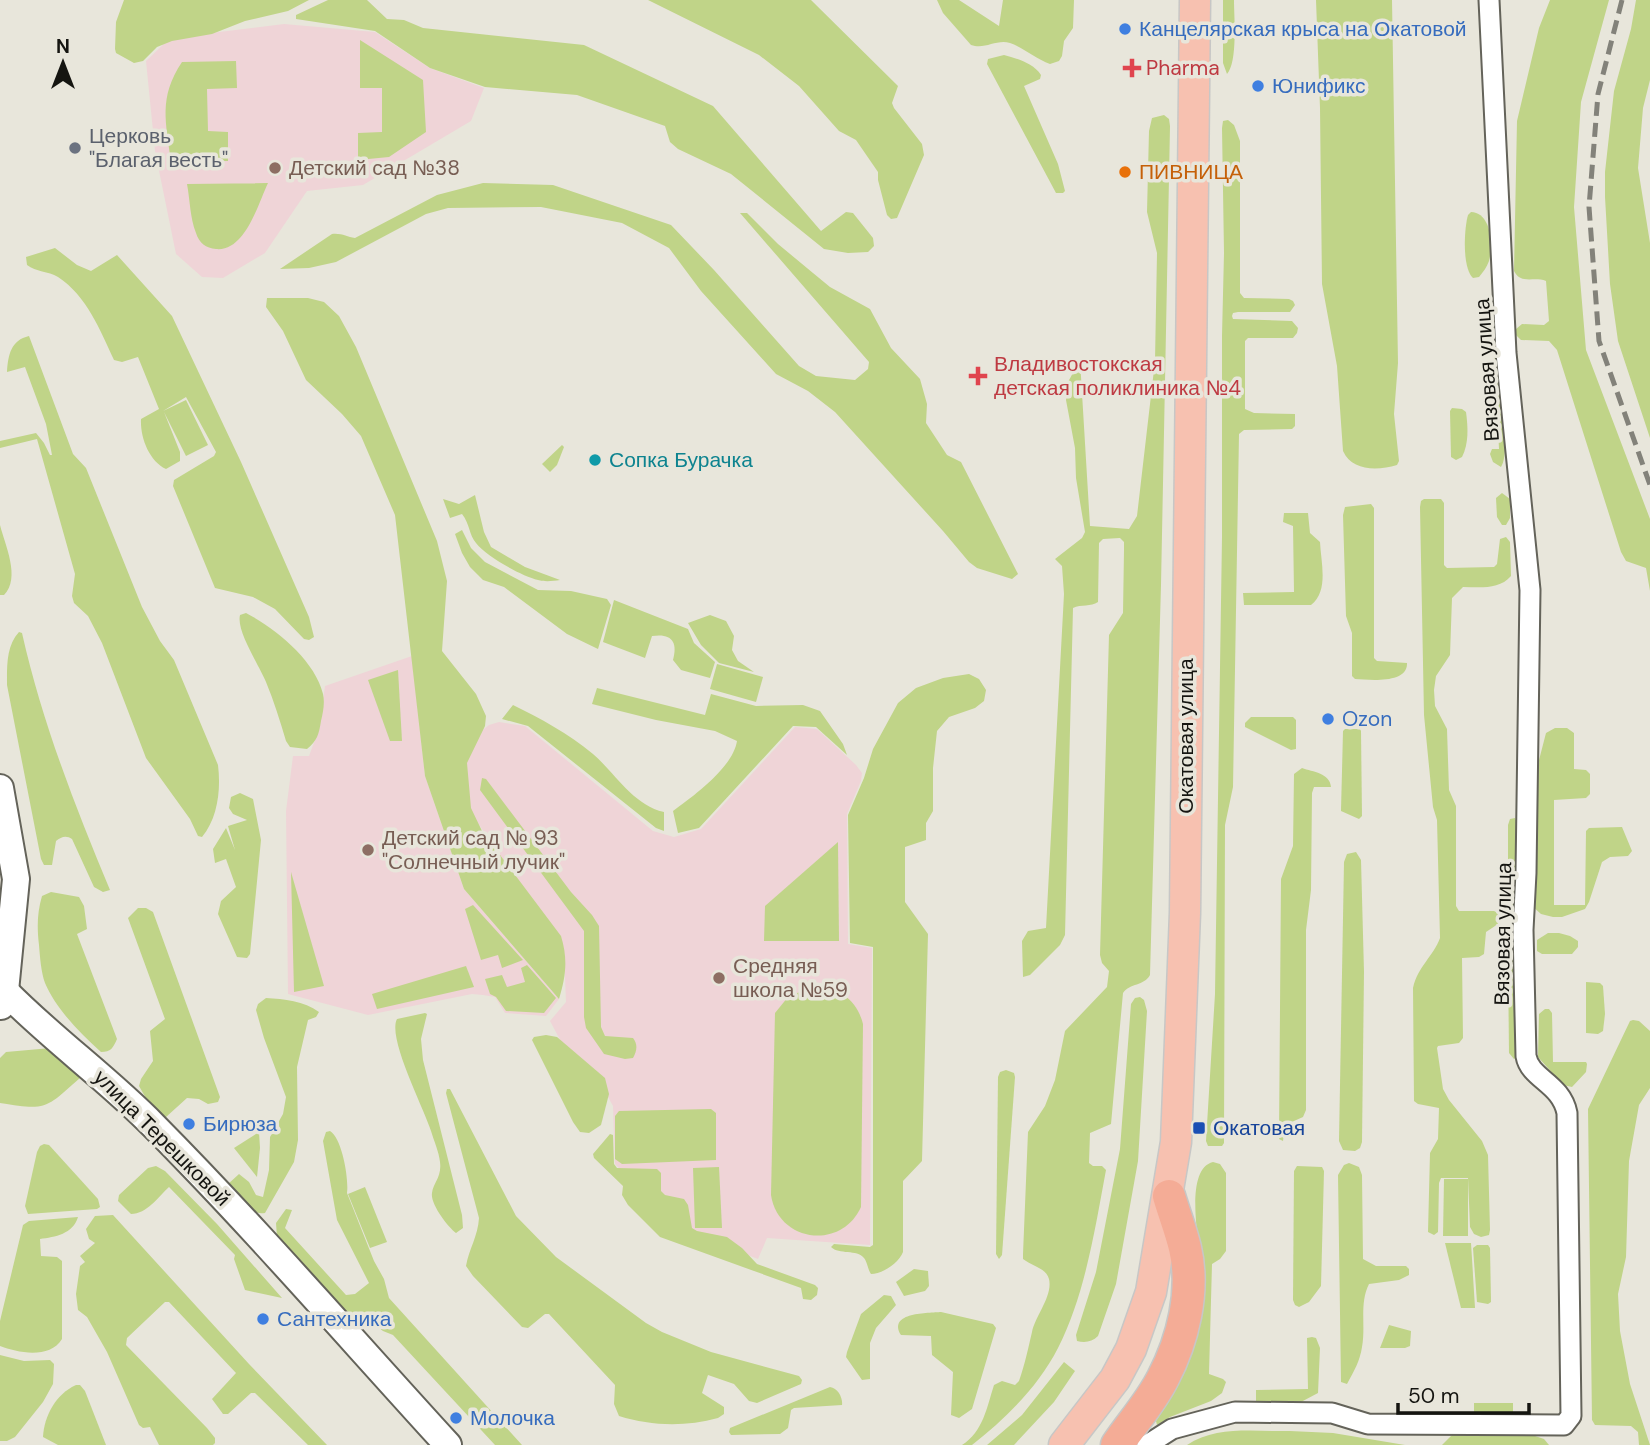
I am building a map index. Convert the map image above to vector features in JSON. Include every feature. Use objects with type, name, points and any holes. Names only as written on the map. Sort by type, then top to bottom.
[{"type":"highway","points":[[1117,1445],[1163,1380],[1177,1346],[1188,1300],[1189,1281],[1185,1249],[1169,1196]]},
{"type":"main road","name":"Окатовая улица","points":[[1064,1445],[1115,1379],[1131,1349],[1151,1292],[1169,1196],[1177,1133],[1185,913],[1195,0]]},
{"type":"main road","name":"улица Терешковой","points":[[0,788],[4,827],[16,878],[3,1001],[30,1016],[103,1077],[142,1114],[258,1236],[448,1445]]},
{"type":"street","name":"Вязовая улица","points":[[1147,1445],[1172,1429],[1235,1412],[1332,1413],[1368,1424],[1564,1425],[1571,1416],[1567,1113],[1560,1094],[1527,1063],[1525,1056],[1523,930],[1530,590],[1506,353],[1489,0]]},
{"type":"shaded area","name":"Детский сад №38","points":[[284,24],[375,32],[430,68],[484,88],[471,121],[363,185],[307,191],[265,253],[223,278],[202,277],[176,254],[155,151],[146,61],[170,38]]},
{"type":"shaded area","name":"Детский сад № 93 \"Солнечный лучик\"","points":[[412,656],[425,776],[464,889],[559,999],[546,1016],[505,1013],[495,997],[472,994],[368,1015],[288,994],[286,811],[293,756],[309,756],[319,729],[325,686]]},
{"type":"shaded area","name":"Средняя школа №59","points":[[499,722],[525,726],[653,831],[674,837],[701,829],[795,727],[817,729],[862,773],[847,814],[848,944],[872,948],[870,1245],[767,1238],[758,1259],[677,1228],[615,1164],[613,1106],[607,1095],[582,1081],[550,1021],[566,1002],[564,954],[470,811],[463,756],[475,736],[489,725]]},
{"type":"green space","points":[[124,0],[309,0],[288,11],[245,21],[212,34],[172,41],[157,47],[143,61],[134,63],[116,53],[115,49],[116,22]]},
{"type":"green space","points":[[328,0],[367,0],[387,19],[404,20],[423,28],[584,45],[713,106],[821,231],[846,212],[853,213],[873,238],[874,246],[868,252],[848,253],[824,249],[731,174],[678,149],[670,142],[665,126],[577,95],[485,87],[430,68],[375,31],[296,19],[296,15]]},
{"type":"green space","points":[[648,0],[811,0],[898,86],[892,103],[894,108],[922,144],[924,155],[897,218],[891,219],[887,215],[878,172],[856,140],[839,131],[799,86],[759,55]]},
{"type":"green space","points":[[937,0],[959,0],[999,26],[1003,0],[1074,0],[1073,28],[1064,41],[1059,61],[1050,64],[1010,43],[971,45],[943,13]]},
{"type":"green space","points":[[1223,0],[1234,0],[1234,50],[1227,74],[1223,63]]},
{"type":"green space","points":[[1316,0],[1392,0],[1398,363],[1394,414],[1399,461],[1397,465],[1381,468],[1359,466],[1347,458],[1343,451],[1337,366],[1322,284]]},
{"type":"green space","points":[[1550,0],[1609,0],[1581,102],[1574,207],[1586,350],[1650,519],[1650,591],[1646,568],[1626,561],[1621,552],[1557,350],[1549,341],[1521,340],[1516,335],[1516,329],[1522,324],[1544,325],[1549,321],[1546,281],[1520,278],[1514,271],[1517,121],[1539,28]]},
{"type":"green space","points":[[1636,0],[1650,0],[1650,80],[1643,108],[1638,168],[1650,243],[1650,438],[1618,341],[1610,284],[1605,197],[1605,172],[1614,91]]},
{"type":"green space","points":[[360,40],[423,80],[426,132],[389,157],[358,160],[358,133],[382,132],[382,88],[360,88]]},
{"type":"green space","points":[[1004,55],[1029,64],[1041,75],[1040,79],[1024,86],[1058,164],[1065,191],[1063,193],[1056,193],[987,64],[988,59]]},
{"type":"green space","points":[[236,61],[237,88],[207,89],[208,131],[228,132],[228,161],[171,162],[166,122],[167,99],[169,87],[182,62]]},
{"type":"green space","points":[[1164,115],[1169,119],[1170,126],[1150,975],[1123,993],[1111,1124],[1090,1133],[1089,1163],[1102,1166],[1106,1170],[1088,1261],[1067,1328],[1041,1376],[1020,1401],[972,1445],[962,1445],[980,1426],[994,1385],[1002,1381],[1015,1385],[1019,1381],[1034,1326],[1046,1299],[1050,1286],[1047,1275],[1023,1259],[1028,1132],[1045,1106],[1055,1080],[1065,1031],[1107,987],[1109,971],[1102,963],[1100,955],[1109,635],[1123,613],[1124,542],[1120,538],[1103,539],[1099,543],[1098,602],[1073,608],[1065,935],[1060,945],[1030,975],[1023,977],[1022,941],[1028,931],[1046,928],[1064,594],[1062,566],[1055,559],[1082,538],[1085,532],[1066,400],[1068,382],[1080,360],[1090,526],[1129,529],[1137,516],[1155,361],[1157,253],[1147,212],[1149,131],[1152,118]]},
{"type":"green space","points":[[1228,120],[1234,125],[1240,141],[1240,293],[1244,298],[1289,299],[1295,305],[1290,312],[1233,313],[1233,319],[1292,321],[1298,328],[1293,338],[1248,338],[1245,341],[1245,409],[1254,413],[1295,414],[1295,426],[1292,429],[1244,430],[1239,434],[1233,787],[1225,825],[1224,1143],[1222,1146],[1208,1146],[1206,1141],[1215,994],[1222,537],[1222,128],[1223,121]]},
{"type":"green space","points":[[268,183],[249,225],[235,243],[216,249],[201,242],[192,221],[187,184]]},
{"type":"green space","points":[[483,183],[553,185],[671,225],[799,366],[816,376],[855,380],[868,369],[869,362],[740,213],[747,213],[778,244],[830,287],[870,309],[891,348],[920,379],[927,404],[926,423],[947,455],[961,462],[1018,574],[1012,579],[977,568],[969,562],[835,412],[808,391],[776,374],[701,291],[669,248],[622,223],[541,207],[448,208],[426,214],[336,262],[309,268],[280,269],[332,234],[355,238],[437,195]]},
{"type":"green space","points":[[1471,212],[1483,218],[1491,239],[1488,263],[1479,277],[1473,278],[1467,266],[1465,248],[1468,215]]},
{"type":"green space","points":[[55,248],[77,265],[91,271],[117,255],[172,316],[241,462],[309,617],[314,637],[304,639],[275,609],[253,597],[215,588],[173,486],[174,480],[214,456],[216,452],[186,397],[163,411],[186,400],[208,445],[186,456],[164,412],[180,452],[180,461],[166,469],[150,454],[144,441],[141,419],[159,409],[138,357],[122,362],[114,360],[92,314],[77,294],[58,277],[27,265],[26,257]]},
{"type":"green space","points":[[267,298],[308,298],[324,302],[339,316],[356,347],[437,541],[447,581],[442,651],[476,694],[486,716],[485,726],[467,763],[471,808],[482,831],[561,936],[565,968],[559,999],[464,889],[425,776],[395,515],[361,436],[306,380],[283,331],[266,307]]},
{"type":"green space","points":[[1494,298],[1506,438],[1505,457],[1501,467],[1493,462],[1490,454],[1492,449],[1499,449],[1493,323],[1486,311]]},
{"type":"green space","points":[[29,336],[73,454],[86,468],[142,607],[160,641],[174,660],[218,765],[217,803],[212,821],[202,837],[198,836],[190,819],[146,758],[102,643],[88,616],[74,603],[72,596],[75,574],[37,439],[0,448],[0,441],[36,433],[52,455],[46,424],[25,367],[7,372],[14,345]]},
{"type":"green space","points":[[1452,408],[1466,412],[1467,423],[1464,452],[1462,457],[1456,460],[1451,457]]},
{"type":"green space","points":[[562,445],[564,447],[557,465],[550,472],[542,464]]},
{"type":"green space","points":[[1502,493],[1510,499],[1510,518],[1506,525],[1502,525],[1497,517],[1496,498]]},
{"type":"green space","points":[[475,495],[484,532],[491,547],[525,567],[560,580],[538,580],[504,565],[476,543],[462,514],[450,518],[443,499],[459,504]]},
{"type":"green space","points":[[1424,499],[1441,499],[1444,503],[1444,565],[1447,568],[1494,567],[1497,564],[1500,539],[1506,537],[1510,542],[1511,576],[1495,586],[1463,587],[1452,598],[1450,655],[1436,676],[1434,690],[1435,706],[1447,729],[1449,790],[1456,806],[1456,906],[1459,911],[1498,913],[1498,924],[1486,932],[1484,954],[1462,958],[1463,1038],[1459,1043],[1437,1048],[1443,1089],[1482,1141],[1488,1155],[1490,1230],[1489,1235],[1481,1237],[1474,1234],[1470,1227],[1468,1178],[1441,1178],[1438,1232],[1434,1235],[1428,1232],[1430,1153],[1438,1139],[1439,1108],[1414,1101],[1413,988],[1418,974],[1440,938],[1437,820],[1433,807],[1424,715],[1420,507]]},
{"type":"green space","points":[[1371,504],[1374,508],[1374,658],[1377,661],[1407,663],[1406,670],[1395,678],[1378,680],[1355,679],[1352,676],[1352,633],[1346,616],[1343,515],[1345,507]]},
{"type":"green space","points":[[1284,513],[1308,513],[1310,533],[1320,542],[1323,576],[1317,599],[1311,605],[1244,605],[1243,593],[1294,592],[1293,526],[1283,522]]},
{"type":"green space","points":[[0,525],[12,571],[9,588],[4,595],[0,595]]},
{"type":"green space","points":[[462,530],[471,548],[485,562],[538,590],[571,591],[607,599],[611,605],[598,649],[567,634],[504,587],[483,580],[470,567],[462,553],[455,534]]},
{"type":"green space","points":[[614,600],[688,629],[694,643],[715,662],[710,678],[681,670],[673,660],[675,648],[672,640],[664,636],[652,636],[645,658],[603,642]]},
{"type":"green space","points":[[246,613],[292,646],[319,681],[324,697],[323,711],[317,737],[307,749],[290,747],[286,741],[269,689],[241,630],[240,615]]},
{"type":"green space","points":[[710,615],[726,621],[734,636],[732,650],[738,661],[754,672],[719,663],[701,645],[688,623]]},
{"type":"green space","points":[[19,632],[22,633],[39,699],[60,763],[110,890],[103,892],[94,887],[70,838],[64,837],[56,841],[52,865],[44,865],[41,859],[7,685],[9,650]]},
{"type":"green space","points":[[717,664],[763,677],[756,702],[710,689]]},
{"type":"green space","points":[[398,670],[402,741],[390,741],[368,680]]},
{"type":"green space","points":[[969,674],[979,679],[986,690],[984,701],[975,708],[949,717],[937,731],[933,768],[933,811],[926,823],[926,840],[905,847],[905,902],[928,934],[922,1161],[903,1181],[903,1252],[890,1267],[871,1274],[861,1255],[831,1247],[834,1244],[873,1245],[873,947],[850,943],[848,815],[873,749],[898,703],[916,688],[943,678]]},
{"type":"green space","points":[[597,688],[705,715],[711,694],[756,706],[803,705],[820,711],[843,744],[847,755],[816,727],[793,726],[699,828],[678,833],[673,811],[702,789],[721,770],[734,751],[737,741],[715,731],[592,704]]},
{"type":"green space","points":[[513,705],[574,739],[593,754],[634,796],[664,812],[664,831],[656,828],[528,726],[502,719]]},
{"type":"green space","points":[[1251,717],[1293,717],[1296,720],[1296,749],[1291,750],[1245,727]]},
{"type":"green space","points":[[1555,728],[1567,728],[1574,733],[1574,769],[1586,770],[1590,774],[1590,794],[1586,798],[1554,800],[1554,905],[1585,905],[1586,831],[1589,828],[1622,827],[1632,851],[1628,856],[1610,857],[1602,862],[1585,909],[1562,917],[1541,914],[1532,906],[1538,764],[1546,733]]},
{"type":"green space","points":[[1345,729],[1361,731],[1362,816],[1359,819],[1341,811]]},
{"type":"green space","points":[[1302,768],[1324,776],[1331,787],[1314,787],[1312,793],[1311,890],[1306,930],[1306,1110],[1303,1117],[1285,1125],[1283,1141],[1279,1139],[1281,879],[1293,846],[1294,774]]},
{"type":"green space","points":[[482,778],[486,779],[599,926],[601,1027],[605,1036],[633,1038],[636,1048],[633,1058],[604,1054],[586,1028],[584,931],[480,790]]},
{"type":"green space","points":[[240,793],[253,799],[261,840],[250,954],[247,958],[237,957],[218,914],[221,901],[236,887],[226,859],[215,863],[213,849],[226,828],[235,850],[228,826],[247,820],[233,814],[229,808],[231,797]]},
{"type":"green space","points":[[1515,818],[1519,829],[1512,922],[1508,916],[1508,825],[1510,819]]},
{"type":"green space","points":[[838,842],[839,941],[764,941],[765,906]]},
{"type":"green space","points":[[1356,852],[1361,860],[1364,972],[1362,1142],[1360,1148],[1355,1151],[1343,1150],[1339,1141],[1344,862],[1347,854]]},
{"type":"green space","points":[[291,872],[324,986],[294,992]]},
{"type":"green space","points":[[51,892],[79,897],[84,906],[87,929],[77,934],[117,1039],[107,1051],[101,1052],[77,1029],[55,1002],[45,983],[40,959],[38,920],[42,896]]},
{"type":"green space","points":[[473,905],[523,960],[502,968],[498,955],[481,960],[465,909]]},
{"type":"green space","points":[[138,908],[153,912],[220,1097],[218,1102],[208,1104],[199,1099],[187,1098],[166,1117],[161,1118],[139,1086],[153,1061],[150,1031],[165,1019],[128,918]]},
{"type":"green space","points":[[1548,933],[1570,936],[1578,941],[1578,947],[1572,954],[1542,954],[1537,951],[1537,940]]},
{"type":"green space","points":[[1513,953],[1517,1057],[1514,1059],[1509,1053],[1508,961]]},
{"type":"green space","points":[[527,965],[556,998],[544,1013],[506,1011],[496,997],[490,994],[485,979],[502,975],[507,987],[525,982],[521,968]]},
{"type":"green space","points":[[466,966],[474,987],[377,1009],[372,994]]},
{"type":"green space","points":[[1586,982],[1600,983],[1603,986],[1605,1014],[1603,1031],[1598,1034],[1586,1033]]},
{"type":"green space","points":[[809,988],[828,989],[844,995],[855,1007],[863,1024],[861,1207],[852,1221],[826,1235],[797,1231],[785,1223],[776,1211],[771,1195],[775,1013],[788,997]]},
{"type":"green space","points":[[266,998],[300,1003],[319,1012],[316,1017],[308,1020],[297,1067],[298,1140],[294,1162],[265,1213],[259,1213],[243,1205],[227,1185],[239,1174],[249,1182],[256,1195],[263,1197],[269,1170],[270,1137],[283,1114],[286,1097],[256,1010],[258,1004]]},
{"type":"green space","points":[[1135,998],[1144,1000],[1147,1011],[1138,1161],[1116,1284],[1098,1336],[1091,1341],[1080,1342],[1077,1341],[1076,1335],[1096,1272],[1120,1149],[1131,1004]]},
{"type":"green space","points":[[1545,1009],[1552,1013],[1553,1062],[1587,1064],[1586,1072],[1572,1087],[1563,1085],[1538,1057],[1539,1014]]},
{"type":"green space","points":[[427,1014],[421,1039],[423,1060],[462,1215],[463,1228],[456,1233],[444,1221],[432,1198],[439,1176],[439,1154],[402,1057],[395,1028],[397,1019]]},
{"type":"green space","points":[[1630,1021],[1639,1021],[1650,1031],[1650,1088],[1639,1105],[1629,1161],[1626,1257],[1618,1294],[1620,1331],[1630,1384],[1650,1445],[1639,1445],[1638,1432],[1631,1426],[1595,1425],[1592,1420],[1588,1109]]},
{"type":"green space","points":[[534,1037],[557,1037],[605,1078],[609,1094],[601,1125],[589,1133],[580,1132],[573,1122],[532,1040]]},
{"type":"green space","points":[[51,1048],[81,1077],[45,1105],[28,1107],[0,1103],[0,1058],[6,1052]]},
{"type":"green space","points":[[1006,1070],[1014,1073],[1015,1077],[1002,1255],[999,1259],[996,1254],[998,1077],[1000,1072]]},
{"type":"green space","points":[[447,1089],[450,1089],[516,1216],[556,1257],[662,1332],[711,1352],[799,1376],[801,1384],[757,1403],[749,1401],[734,1384],[708,1375],[702,1393],[724,1407],[724,1414],[718,1418],[668,1424],[619,1416],[614,1404],[615,1385],[549,1314],[545,1314],[528,1328],[522,1327],[466,1266],[479,1218]]},
{"type":"green space","points":[[711,1109],[716,1113],[716,1160],[622,1164],[615,1159],[615,1116],[619,1111]]},
{"type":"green space","points":[[330,1131],[338,1142],[344,1159],[347,1193],[384,1279],[389,1298],[522,1445],[495,1445],[393,1335],[368,1319],[344,1314],[277,1237],[276,1223],[286,1209],[292,1210],[285,1228],[346,1295],[355,1294],[369,1283],[337,1220],[323,1141],[326,1132]]},
{"type":"green space","points":[[259,1132],[260,1148],[257,1177],[234,1148]]},
{"type":"green space","points":[[610,1134],[613,1135],[614,1164],[617,1168],[657,1169],[661,1173],[661,1191],[665,1195],[684,1199],[688,1205],[692,1228],[727,1237],[757,1264],[815,1285],[818,1288],[817,1295],[811,1300],[803,1299],[801,1288],[660,1237],[628,1205],[622,1195],[623,1186],[594,1158],[593,1154]]},
{"type":"green space","points":[[44,1144],[49,1145],[98,1199],[100,1207],[28,1214],[25,1206],[37,1152]]},
{"type":"green space","points":[[1213,1162],[1220,1164],[1226,1173],[1226,1251],[1212,1264],[1209,1374],[1226,1382],[1222,1393],[1211,1401],[1157,1425],[1156,1421],[1181,1379],[1194,1345],[1203,1279],[1197,1234],[1196,1196],[1203,1168]]},
{"type":"green space","points":[[1349,1163],[1359,1167],[1362,1175],[1363,1259],[1376,1266],[1406,1266],[1409,1275],[1399,1280],[1369,1284],[1363,1307],[1361,1352],[1347,1384],[1341,1382],[1338,1175],[1344,1165]]},
{"type":"green space","points":[[156,1166],[165,1171],[217,1224],[282,1298],[245,1290],[235,1255],[169,1187],[152,1204],[137,1213],[131,1214],[118,1201],[119,1195],[148,1168]]},
{"type":"green space","points":[[1297,1166],[1322,1167],[1324,1171],[1321,1286],[1309,1302],[1299,1307],[1293,1300],[1294,1171]]},
{"type":"green space","points":[[719,1167],[722,1228],[695,1228],[693,1168]]},
{"type":"green space","points":[[1444,1179],[1468,1179],[1468,1236],[1443,1236]]},
{"type":"green space","points":[[365,1187],[387,1242],[370,1248],[348,1194]]},
{"type":"green space","points":[[113,1215],[327,1445],[308,1445],[255,1393],[251,1393],[228,1414],[223,1414],[212,1399],[236,1373],[169,1302],[165,1302],[127,1338],[126,1345],[207,1428],[215,1438],[215,1443],[159,1445],[150,1427],[143,1428],[139,1425],[107,1352],[87,1317],[78,1310],[76,1294],[80,1266],[85,1262],[80,1256],[95,1243],[89,1239],[86,1229],[95,1216]]},
{"type":"green space","points":[[78,1217],[68,1231],[40,1239],[41,1256],[57,1257],[62,1261],[62,1339],[50,1350],[42,1352],[16,1351],[0,1346],[0,1321],[23,1225],[29,1221]]},
{"type":"green space","points":[[1445,1243],[1471,1243],[1475,1308],[1461,1308]]},
{"type":"green space","points":[[1477,1245],[1488,1245],[1490,1248],[1491,1302],[1488,1304],[1477,1302],[1473,1248]]},
{"type":"green space","points":[[914,1269],[928,1271],[929,1286],[925,1291],[904,1296],[896,1282]]},
{"type":"green space","points":[[884,1295],[891,1296],[896,1305],[876,1328],[870,1343],[870,1379],[862,1380],[846,1357],[847,1352],[861,1314]]},
{"type":"green space","points":[[941,1312],[993,1324],[996,1328],[972,1409],[959,1418],[951,1415],[953,1372],[932,1355],[931,1336],[901,1335],[898,1327],[904,1318],[911,1315]]},
{"type":"green space","points":[[1389,1325],[1411,1331],[1410,1346],[1380,1348]]},
{"type":"green space","points":[[1307,1338],[1316,1338],[1320,1348],[1318,1393],[1301,1402],[1256,1402],[1256,1390],[1308,1389]]},
{"type":"green space","points":[[0,1355],[24,1361],[50,1360],[54,1364],[53,1384],[43,1402],[15,1437],[7,1441],[0,1441]]},
{"type":"green space","points":[[1064,1362],[1075,1371],[1054,1402],[1014,1445],[987,1445],[1022,1415]]},
{"type":"green space","points":[[76,1385],[80,1385],[85,1391],[106,1445],[58,1445],[43,1437],[52,1406]]},
{"type":"green space","points":[[830,1387],[839,1394],[842,1405],[794,1408],[791,1410],[788,1428],[780,1434],[731,1435],[729,1432],[730,1428]]},
{"type":"green space","points":[[1474,1403],[1513,1403],[1513,1413],[1474,1413]]},
{"type":"green space","points":[[1224,1432],[1333,1433],[1405,1445],[1187,1445]]},
{"type":"green space","points":[[1453,1434],[1535,1436],[1544,1439],[1549,1445],[1442,1445]]},
{"type":"railway","points":[[1622,0],[1598,94],[1589,207],[1599,341],[1650,485]]},
{"type":"place","name":"Канцелярская крыса на Окатовой","points":[[1125,29]]},
{"type":"place","name":"Pharma","points":[[1132,68]]},
{"type":"place","name":"Юнификс","points":[[1258,86]]},
{"type":"place","name":"Церковь \"Благая весть\"","points":[[75,148]]},
{"type":"place","name":"Детский сад №38","points":[[275,168]]},
{"type":"place","name":"ПИВНИЦА","points":[[1125,172]]},
{"type":"place","name":"Владивостокская детская поликлиника №4","points":[[978,376]]},
{"type":"place","name":"Сопка Бурачка","points":[[595,460]]},
{"type":"place","name":"Ozon","points":[[1328,719]]},
{"type":"place","name":"Детский сад № 93 \"Солнечный лучик\"","points":[[368,850]]},
{"type":"place","name":"Средняя школа №59","points":[[719,978]]},
{"type":"place","name":"Бирюза","points":[[189,1124]]},
{"type":"place","name":"Окатовая","points":[[1199,1128]]},
{"type":"place","name":"Сантехника","points":[[263,1319]]},
{"type":"place","name":"Молочка","points":[[456,1418]]}]
